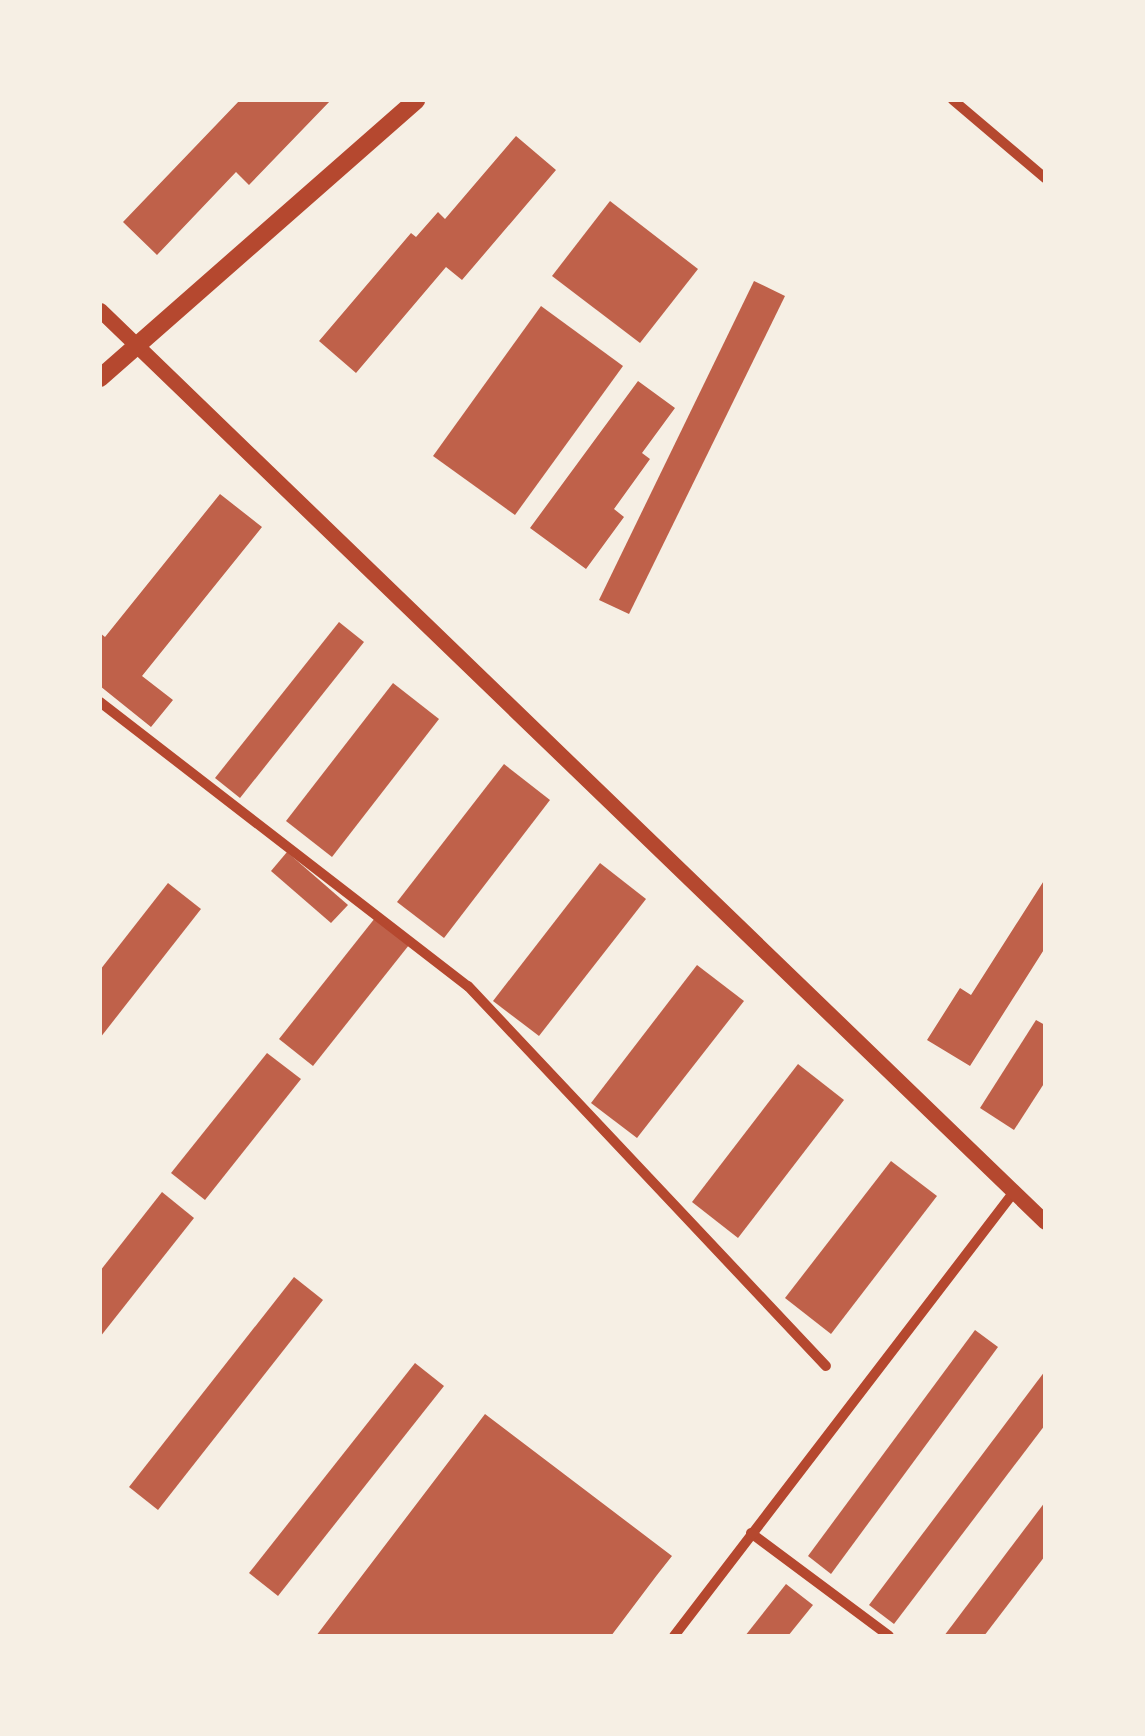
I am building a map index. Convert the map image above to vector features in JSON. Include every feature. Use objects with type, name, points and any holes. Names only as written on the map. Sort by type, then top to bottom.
[{"type":"main road","points":[[100,378],[416,100]]},
{"type":"street","points":[[953,100],[1045,178]]},
{"type":"street","points":[[100,310],[141,344],[1045,1222]]},
{"type":"street","points":[[100,702],[468,986],[826,1366]]},
{"type":"street","points":[[674,1636],[1014,1192]]},
{"type":"street","points":[[751,1533],[889,1636]]},
{"type":"building","points":[[240,100],[331,100],[249,185],[236,172],[157,255],[123,222]]},
{"type":"building","points":[[516,136],[556,170],[462,280],[446,267],[356,373],[319,341],[411,233],[416,237],[438,212],[445,219]]},
{"type":"building","points":[[610,201],[698,269],[640,343],[552,276]]},
{"type":"building","points":[[754,281],[785,296],[629,614],[599,600]]},
{"type":"building","points":[[541,306],[623,366],[515,515],[433,456]]},
{"type":"building","points":[[638,381],[675,408],[642,453],[650,459],[614,509],[624,517],[586,569],[530,528]]},
{"type":"building","points":[[220,494],[262,527],[142,676],[173,700],[151,727],[100,686],[100,633],[105,637]]},
{"type":"building","points":[[339,622],[364,642],[240,798],[215,778]]},
{"type":"building","points":[[393,683],[439,719],[332,857],[286,821]]},
{"type":"building","points":[[504,764],[550,800],[444,938],[397,902]]},
{"type":"building","points":[[287,852],[348,905],[331,923],[271,871]]},
{"type":"building","points":[[600,863],[646,899],[539,1036],[493,1001]]},
{"type":"building","points":[[1045,879],[1045,948],[970,1066],[927,1040],[960,988],[971,995]]},
{"type":"building","points":[[168,883],[201,909],[100,1038],[100,970]]},
{"type":"building","points":[[375,918],[409,945],[313,1066],[279,1039]]},
{"type":"building","points":[[697,965],[744,1001],[637,1138],[591,1103]]},
{"type":"building","points":[[1036,1020],[1045,1025],[1045,1082],[1014,1130],[980,1108]]},
{"type":"building","points":[[267,1053],[301,1079],[205,1200],[171,1173]]},
{"type":"building","points":[[798,1064],[844,1100],[738,1238],[692,1202]]},
{"type":"building","points":[[891,1161],[937,1196],[831,1334],[785,1298]]},
{"type":"building","points":[[162,1192],[194,1218],[100,1337],[100,1271]]},
{"type":"building","points":[[294,1277],[323,1300],[158,1510],[129,1487]]},
{"type":"building","points":[[975,1330],[998,1347],[831,1574],[808,1556]]},
{"type":"building","points":[[415,1363],[444,1386],[278,1596],[249,1573]]},
{"type":"building","points":[[1045,1371],[1045,1425],[894,1624],[869,1605]]},
{"type":"building","points":[[485,1414],[672,1556],[611,1636],[316,1636]]},
{"type":"building","points":[[1045,1502],[1045,1556],[984,1636],[944,1636]]},
{"type":"building","points":[[786,1584],[813,1605],[788,1636],[745,1636]]}]
